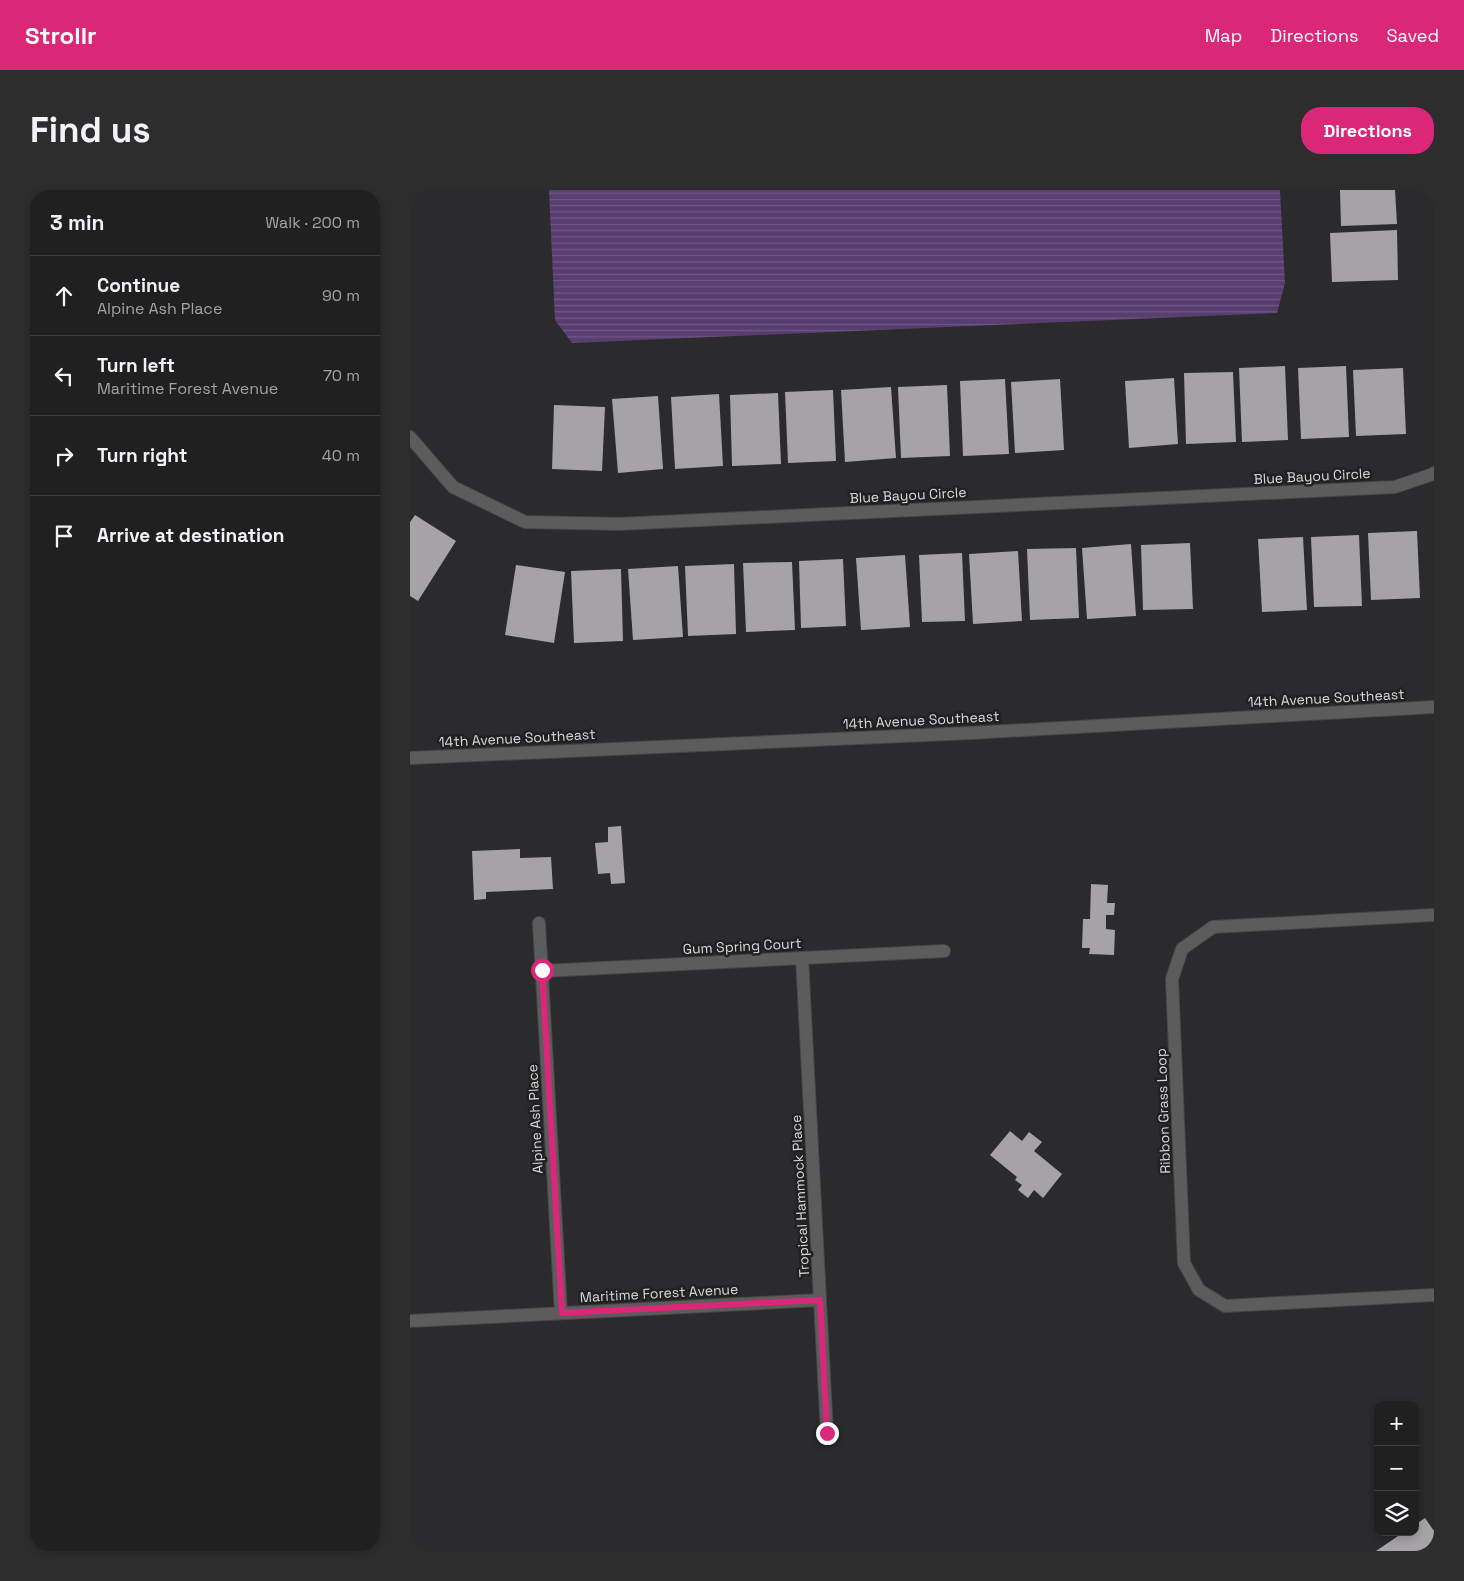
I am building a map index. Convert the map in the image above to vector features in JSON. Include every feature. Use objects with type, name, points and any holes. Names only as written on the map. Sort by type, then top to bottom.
[{"type":"street","name":"Blue Bayou Circle","points":[[410,437],[453,487],[525,522],[619,524],[1395,487],[1433,474],[1434,472]]},
{"type":"street","name":"14th Avenue Southeast","points":[[410,758],[962,733],[1434,707]]},
{"type":"street","name":"Ribbon Grass Loop","points":[[1434,915],[1213,927],[1182,949],[1172,979],[1184,1262],[1200,1290],[1225,1306],[1434,1295]]},
{"type":"street","name":"Alpine Ash Place","points":[[539,923],[562,1313]]},
{"type":"street","name":"Gum Spring Court","points":[[542,970],[944,951]]},
{"type":"street","name":"Tropical Hammock Place","points":[[802,958],[827,1433]]},
{"type":"street","name":"Maritime Forest Avenue","points":[[410,1321],[820,1300]]},
{"type":"shaded area","points":[[549,190],[1280,190],[1285,283],[1277,313],[572,343],[555,320]]},
{"type":"building","points":[[1340,190],[1395,190],[1397,224],[1341,226]]},
{"type":"building","points":[[1397,230],[1398,280],[1332,282],[1330,233]]},
{"type":"building","points":[[1285,366],[1288,440],[1242,442],[1239,368]]},
{"type":"building","points":[[1346,366],[1349,437],[1301,439],[1298,368]]},
{"type":"building","points":[[1403,368],[1406,434],[1356,436],[1353,370]]},
{"type":"building","points":[[1233,372],[1236,442],[1186,444],[1184,373]]},
{"type":"building","points":[[1174,378],[1178,444],[1129,448],[1125,381]]},
{"type":"building","points":[[1005,379],[1009,454],[963,456],[960,381]]},
{"type":"building","points":[[1060,379],[1064,450],[1015,453],[1011,382]]},
{"type":"building","points":[[947,385],[950,456],[901,458],[898,387]]},
{"type":"building","points":[[891,387],[896,458],[845,462],[841,390]]},
{"type":"building","points":[[833,390],[836,461],[788,463],[785,392]]},
{"type":"building","points":[[778,393],[781,464],[732,466],[730,395]]},
{"type":"building","points":[[719,394],[723,466],[675,469],[671,397]]},
{"type":"building","points":[[658,396],[663,469],[618,473],[612,399]]},
{"type":"building","points":[[554,405],[605,407],[602,471],[552,469]]},
{"type":"building","points":[[415,515],[456,541],[418,601],[410,596],[410,522]]},
{"type":"building","points":[[1417,531],[1420,598],[1371,600],[1368,533]]},
{"type":"building","points":[[1359,535],[1362,606],[1314,607],[1311,537]]},
{"type":"building","points":[[1303,537],[1307,610],[1262,612],[1258,539]]},
{"type":"building","points":[[1190,543],[1193,609],[1143,610],[1141,545]]},
{"type":"building","points":[[1131,544],[1136,616],[1087,619],[1082,548]]},
{"type":"building","points":[[1076,548],[1079,618],[1030,620],[1027,549]]},
{"type":"building","points":[[1018,551],[1022,621],[973,624],[969,554]]},
{"type":"building","points":[[962,553],[965,621],[922,622],[919,555]]},
{"type":"building","points":[[905,555],[910,627],[861,630],[856,558]]},
{"type":"building","points":[[843,559],[846,626],[801,628],[799,561]]},
{"type":"building","points":[[792,562],[795,630],[746,632],[743,563]]},
{"type":"building","points":[[734,564],[736,634],[688,636],[685,566]]},
{"type":"building","points":[[516,565],[565,572],[554,643],[505,635]]},
{"type":"building","points":[[678,566],[683,637],[633,640],[628,569]]},
{"type":"building","points":[[621,569],[623,641],[574,643],[571,571]]},
{"type":"building","points":[[621,826],[625,883],[611,884],[610,873],[598,874],[595,843],[608,842],[608,827]]},
{"type":"building","points":[[520,849],[520,858],[551,857],[553,889],[486,892],[486,899],[474,900],[472,851]]},
{"type":"building","points":[[1091,884],[1108,885],[1107,903],[1115,903],[1114,915],[1106,915],[1106,929],[1115,930],[1114,955],[1089,954],[1090,948],[1082,948],[1083,919],[1090,919]]},
{"type":"building","points":[[1010,1131],[1022,1141],[1029,1132],[1042,1142],[1034,1151],[1062,1174],[1043,1198],[1034,1190],[1028,1198],[1018,1190],[1022,1185],[1015,1180],[1017,1177],[990,1155]]},
{"type":"building","points":[[1425,1518],[1434,1531],[1434,1551],[1376,1551],[1398,1536],[1419,1536],[1419,1522]]},
{"type":"route","points":[[542,970],[562,1313],[820,1300],[827,1433]]}]
